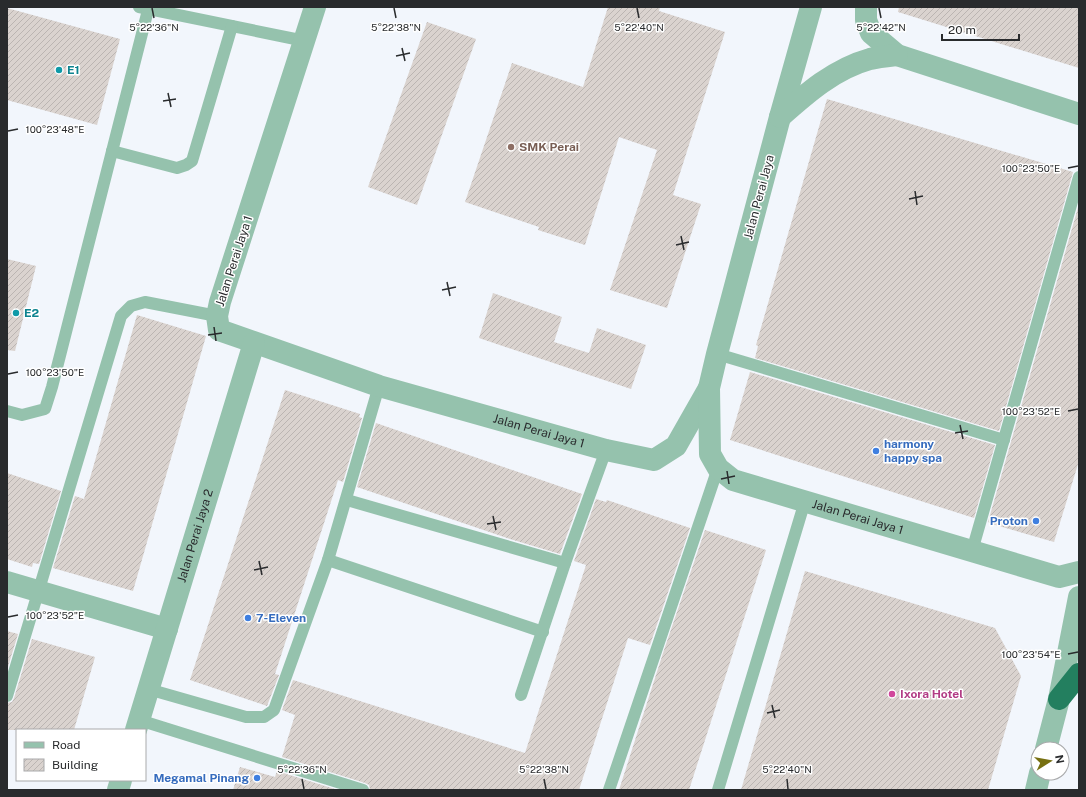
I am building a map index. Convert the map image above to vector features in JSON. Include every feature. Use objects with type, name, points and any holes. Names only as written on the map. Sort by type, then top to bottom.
[{"type":"highway","points":[[1059,699],[1079,674]]},
{"type":"street","name":"Jalan Perai Jaya 1","points":[[315,7],[217,316],[219,330],[379,386],[606,450],[654,460],[676,446],[709,388]]},
{"type":"street","name":"Jalan Perai Jaya","points":[[709,388],[780,118],[811,7]]},
{"type":"street","points":[[866,7],[866,20],[871,33],[897,55],[1079,114]]},
{"type":"street","points":[[780,118],[808,92],[837,72],[870,59],[897,55]]},
{"type":"street","name":"Jalan Perai Jaya 2","points":[[137,725],[254,342]]},
{"type":"street","name":"Jalan Perai Jaya 1","points":[[709,388],[710,454],[718,468],[733,480],[1059,577],[1079,572]]},
{"type":"street","points":[[7,582],[167,629]]},
{"type":"street","points":[[1048,741],[1059,699],[1079,597]]},
{"type":"lane","points":[[7,411],[22,415],[45,409],[52,388],[112,151],[144,8],[305,40]]},
{"type":"lane","points":[[112,151],[177,168],[186,166],[192,161],[232,26]]},
{"type":"lane","points":[[972,551],[1079,177]]},
{"type":"lane","points":[[7,696],[121,316],[131,306],[145,302],[217,316]]},
{"type":"lane","points":[[717,354],[1004,440]]},
{"type":"lane","points":[[148,689],[246,717],[264,717],[274,710],[328,560],[347,500],[379,386]]},
{"type":"lane","points":[[521,695],[565,563],[606,450]]},
{"type":"lane","points":[[609,790],[718,468]]},
{"type":"lane","points":[[347,500],[565,563]]},
{"type":"lane","points":[[718,790],[805,501]]},
{"type":"lane","points":[[328,560],[543,632]]},
{"type":"lane","points":[[137,725],[362,790]]},
{"type":"building","points":[[608,7],[660,7],[659,11],[725,32],[673,195],[701,204],[667,308],[610,290],[657,150],[619,137],[585,245],[538,230],[539,227],[465,202],[512,63],[583,87]]},
{"type":"building","points":[[899,7],[1079,7],[1079,68],[898,12]]},
{"type":"building","name":"E1","points":[[7,8],[120,39],[97,125],[7,100]]},
{"type":"building","points":[[427,22],[476,39],[417,205],[368,187]]},
{"type":"building","points":[[827,99],[1073,172],[999,431],[755,358],[758,346],[756,345]]},
{"type":"building","points":[[1079,204],[1079,461],[1054,542],[988,522]]},
{"type":"building","name":"E2","points":[[7,259],[36,266],[15,351],[7,350]]},
{"type":"building","points":[[493,293],[562,317],[554,342],[589,353],[597,328],[646,345],[631,389],[479,338]]},
{"type":"building","points":[[137,315],[206,336],[133,591],[53,568],[75,496],[84,499]]},
{"type":"building","points":[[750,372],[995,445],[974,518],[730,440]]},
{"type":"building","points":[[285,390],[360,414],[359,417],[362,418],[343,482],[338,480],[275,674],[279,675],[267,706],[190,680]]},
{"type":"building","points":[[376,423],[582,494],[560,554],[510,539],[357,487]]},
{"type":"building","points":[[7,473],[61,491],[39,564],[33,563],[32,567],[7,559]]},
{"type":"building","points":[[596,499],[606,502],[607,500],[690,528],[650,645],[628,638],[579,790],[370,790],[369,785],[365,783],[282,757],[295,715],[282,710],[293,680],[525,753],[586,565],[574,561]]},
{"type":"building","points":[[705,530],[766,550],[689,790],[619,790],[664,650]]},
{"type":"building","points":[[805,571],[995,628],[1021,676],[988,790],[741,790]]},
{"type":"building","points":[[7,631],[18,634],[7,670]]},
{"type":"building","points":[[32,639],[95,657],[74,729],[7,730],[7,703],[12,702]]},
{"type":"building","name":"Megamal Pinang","points":[[240,767],[275,777],[277,771],[338,790],[233,790]]},
{"type":"place","name":"E1","points":[[59,70]]},
{"type":"place","name":"SMK Perai","points":[[511,147]]},
{"type":"place","name":"E2","points":[[16,313]]},
{"type":"place","name":"harmony happy spa","points":[[876,451]]},
{"type":"place","name":"Proton","points":[[1036,521]]},
{"type":"place","name":"7-Eleven","points":[[248,618]]},
{"type":"place","name":"Ixora Hotel","points":[[892,694]]},
{"type":"place","name":"Megamal Pinang","points":[[257,778]]}]
